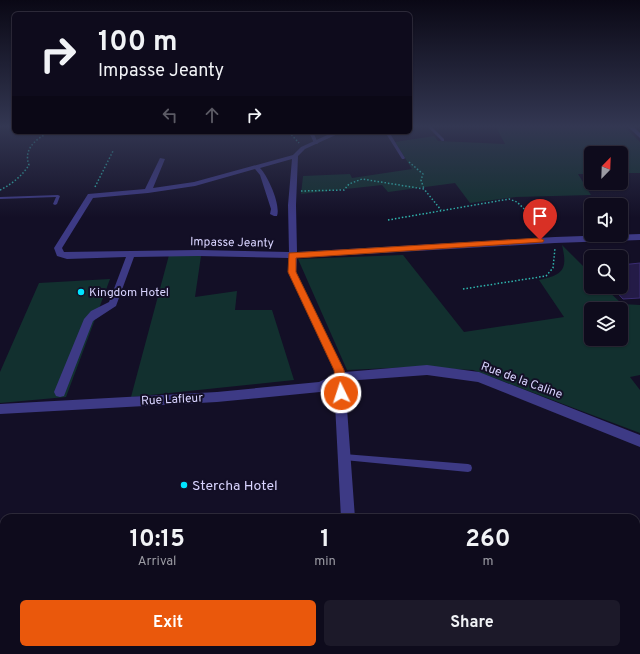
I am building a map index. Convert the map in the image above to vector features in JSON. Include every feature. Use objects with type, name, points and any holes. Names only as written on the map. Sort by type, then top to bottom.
[{"type":"street","points":[[91,196],[148,191],[195,184],[257,168],[290,158]]},
{"type":"street","points":[[295,158],[292,205],[294,238],[292,272],[341,377],[348,514]]},
{"type":"street","points":[[148,191],[162,159]]},
{"type":"street","points":[[257,168],[263,175],[274,209],[274,214]]},
{"type":"street","name":"Impasse Jeanty","points":[[91,196],[58,248],[60,254],[73,256],[198,253],[292,255],[555,240],[640,237]]},
{"type":"street","points":[[60,392],[88,319],[92,315],[111,307],[131,255]]},
{"type":"street","name":"Rue de la Caline","points":[[341,377],[427,370],[479,377],[640,441]]},
{"type":"street","name":"Rue Lafleur","points":[[0,410],[217,397],[304,389],[320,387],[341,377]]},
{"type":"lane","points":[[0,198],[58,196],[55,204]]},
{"type":"lane","points":[[344,457],[468,468]]},
{"type":"path","points":[[0,190],[18,179],[25,172],[29,165],[25,158]]},
{"type":"path","points":[[91,196],[110,158]]},
{"type":"path","points":[[403,158],[423,174],[421,180],[424,189],[441,210]]},
{"type":"path","points":[[294,191],[344,190],[349,182],[356,179],[375,180],[399,187],[424,189]]},
{"type":"green space","points":[[405,158],[584,158],[584,174],[578,174],[584,184],[584,190],[588,190],[591,195],[516,197],[470,203],[455,183],[388,192],[382,185],[301,194],[303,176],[350,174],[352,178],[412,169]]},
{"type":"green space","points":[[628,158],[640,158],[640,173],[628,173]]},
{"type":"green space","points":[[562,245],[584,267],[584,294],[611,294],[620,302],[584,302],[584,346],[628,346],[628,304],[640,305],[640,375],[630,377],[640,390],[640,433],[473,370],[413,367],[347,370],[298,259],[403,255],[464,332],[564,317],[539,280],[554,276],[562,270],[564,260]]},
{"type":"green space","points":[[169,255],[201,256],[195,297],[237,291],[235,310],[272,310],[294,380],[131,397]]},
{"type":"green space","points":[[110,279],[66,397],[0,403],[0,372],[39,283]]},
{"type":"building","points":[[640,263],[640,298],[623,299],[618,294],[628,294],[628,264]]},
{"type":"place","name":"Kingdom Hotel","points":[[81,292]]},
{"type":"place","name":"Stercha Hotel","points":[[184,485]]},
{"type":"route","points":[[341,393],[341,377],[339,370],[292,272],[292,255],[540,240]]}]
